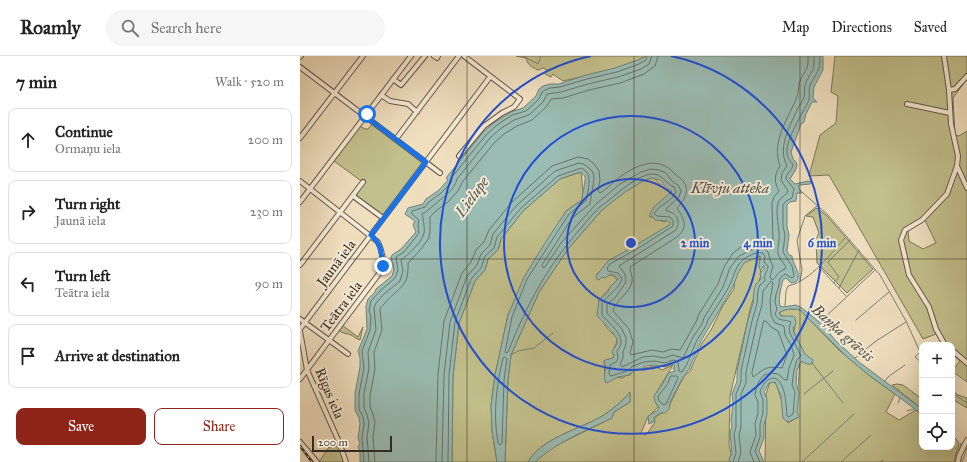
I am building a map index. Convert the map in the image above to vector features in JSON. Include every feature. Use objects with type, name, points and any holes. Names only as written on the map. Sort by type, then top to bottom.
[{"type":"street","points":[[300,138],[363,56]]},
{"type":"street","points":[[300,202],[411,56]]},
{"type":"street","points":[[393,79],[401,85],[425,56]]},
{"type":"street","points":[[434,56],[437,58],[438,56]]},
{"type":"street","points":[[396,139],[459,56]]},
{"type":"street","points":[[459,156],[484,126],[502,113],[514,107],[520,99],[464,56]]},
{"type":"street","points":[[943,342],[936,329],[928,307],[909,275],[901,240],[905,230],[922,220],[947,194],[957,166],[958,156],[950,113],[949,90],[944,56]]},
{"type":"street","points":[[300,67],[440,173]]},
{"type":"street","points":[[949,90],[955,89],[967,76]]},
{"type":"street","name":"Jaunā iela","points":[[300,330],[490,77]]},
{"type":"street","points":[[381,95],[390,101],[404,103],[417,112]]},
{"type":"street","points":[[907,104],[950,113]]},
{"type":"street","points":[[957,166],[967,188]]},
{"type":"street","points":[[300,181],[371,235]]},
{"type":"street","points":[[300,265],[363,182]]},
{"type":"street","points":[[353,196],[383,218]]},
{"type":"street","name":"Teātra iela","points":[[300,379],[382,271],[383,266],[380,246],[371,235]]},
{"type":"street","points":[[300,318],[348,354]]},
{"type":"street","name":"Rīgas iela","points":[[300,330],[307,370],[336,435],[346,462]]},
{"type":"street","points":[[955,353],[966,362]]},
{"type":"street","points":[[958,462],[967,440]]},
{"type":"street","points":[[300,442],[315,460]]},
{"type":"shaded area","points":[[516,56],[646,56],[626,65],[563,81],[553,74],[551,77],[545,74],[547,70],[543,68],[538,70],[532,67],[529,65],[526,58]]},
{"type":"shaded area","points":[[835,56],[967,56],[967,79],[953,98],[955,135],[959,136],[967,131],[967,382],[955,373],[955,367],[960,361],[955,357],[955,342],[941,342],[936,334],[923,339],[829,175],[809,176],[820,135],[836,123],[838,96],[831,92]],"holes":[[[925,220],[936,243],[923,249],[909,241],[908,230]]]},
{"type":"shaded area","points":[[372,124],[423,163],[383,216],[355,195],[364,183],[334,161],[360,126],[368,129]]},
{"type":"shaded area","points":[[581,172],[583,190],[582,200],[566,211],[508,315],[495,375],[491,405],[492,431],[497,462],[452,462],[453,376],[459,323],[475,281],[485,270],[488,259],[498,250],[501,239],[523,211],[560,179]]},
{"type":"shaded area","points":[[651,175],[670,193],[649,216],[664,222],[688,204],[682,219],[613,260],[596,275],[613,275],[617,280],[599,300],[603,321],[607,329],[616,336],[617,342],[613,353],[614,357],[611,361],[604,361],[605,375],[622,378],[630,375],[634,370],[655,366],[662,370],[673,365],[655,395],[658,407],[648,417],[641,433],[646,435],[655,422],[654,419],[661,413],[666,412],[684,376],[690,371],[702,343],[734,289],[735,275],[744,261],[759,256],[761,275],[751,306],[730,396],[729,444],[731,454],[729,462],[535,462],[547,450],[612,418],[614,412],[630,402],[630,393],[604,415],[542,446],[528,462],[505,462],[508,380],[511,355],[539,292],[568,249],[602,210],[628,189]]},
{"type":"shaded area","points":[[817,208],[827,216],[873,269],[847,293],[817,263],[816,239],[819,233],[813,217],[806,216]]},
{"type":"shaded area","points":[[789,309],[800,310],[840,351],[870,376],[895,394],[886,412],[899,420],[916,410],[919,412],[919,450],[955,450],[955,438],[959,443],[954,462],[765,462],[766,394],[770,382],[776,383],[783,405],[784,418],[788,423],[798,417],[796,413],[800,361],[809,364],[794,332],[795,323],[779,314],[782,311]]},
{"type":"shaded area","points":[[342,325],[358,337],[363,327],[360,340],[338,330]]},
{"type":"shaded area","points":[[892,385],[903,385],[919,397],[919,407]]},
{"type":"shaded area","points":[[955,392],[967,398],[967,408],[955,401]]},
{"type":"shaded area","points":[[339,446],[345,462],[319,462],[329,447]]},
{"type":"water","points":[[646,56],[823,56],[823,70],[814,87],[813,98],[817,102],[812,102],[804,122],[801,124],[791,152],[797,165],[790,179],[795,184],[808,181],[811,182],[810,184],[799,185],[802,193],[797,193],[796,201],[790,202],[787,205],[787,226],[789,235],[787,251],[789,255],[792,256],[798,272],[798,279],[796,282],[791,283],[786,278],[783,280],[779,303],[780,306],[783,307],[796,305],[802,308],[823,325],[835,340],[859,362],[919,407],[919,412],[847,357],[800,310],[786,310],[779,313],[781,316],[793,316],[795,318],[796,324],[793,328],[794,333],[805,354],[813,360],[812,364],[807,364],[801,361],[797,370],[796,385],[799,392],[797,412],[799,417],[788,422],[783,418],[781,396],[775,382],[769,383],[764,392],[767,399],[767,414],[764,425],[764,438],[759,451],[764,462],[730,462],[729,459],[732,453],[730,433],[732,426],[732,394],[737,381],[737,371],[753,303],[754,290],[756,284],[761,279],[760,273],[764,269],[764,265],[761,270],[759,268],[760,256],[744,263],[738,273],[733,287],[701,341],[689,369],[670,402],[669,409],[665,413],[661,413],[654,417],[655,421],[649,424],[648,416],[658,410],[659,407],[655,402],[654,396],[668,373],[675,371],[673,368],[675,366],[673,364],[665,367],[654,365],[645,366],[642,369],[635,370],[629,375],[618,377],[606,383],[604,377],[606,367],[604,362],[605,360],[613,358],[614,355],[612,352],[617,345],[617,341],[614,334],[597,315],[599,300],[608,292],[610,287],[618,279],[611,274],[605,278],[602,277],[599,280],[596,276],[608,261],[669,225],[670,223],[668,221],[655,220],[650,214],[654,207],[672,191],[668,190],[660,180],[652,178],[645,180],[625,192],[602,210],[568,249],[539,292],[511,355],[508,380],[505,462],[497,462],[492,431],[491,405],[495,375],[508,315],[524,277],[545,243],[566,211],[582,200],[585,177],[580,172],[560,179],[523,211],[501,239],[498,250],[488,259],[485,270],[475,281],[459,323],[453,376],[452,462],[360,462],[358,446],[360,444],[358,438],[360,424],[355,410],[355,393],[360,367],[358,351],[367,329],[366,306],[368,299],[376,289],[392,276],[394,270],[391,257],[392,255],[401,249],[416,232],[413,225],[415,221],[405,214],[408,208],[423,204],[426,199],[439,190],[448,180],[446,178],[483,132],[511,112],[523,108],[536,96],[539,89],[543,86],[559,84],[638,60]]},
{"type":"water","points":[[630,392],[630,402],[614,412],[612,418],[562,443],[535,462],[528,462],[542,446],[604,415]]},
{"type":"waterway","points":[[523,56],[538,64],[541,56]]},
{"type":"waterway","points":[[802,192],[828,215],[880,275],[906,321],[919,350]]},
{"type":"waterway","points":[[800,281],[802,270],[797,240],[805,216],[817,206]]},
{"type":"waterway","points":[[785,306],[786,291],[788,286],[813,273],[846,237]]},
{"type":"waterway","points":[[834,283],[839,277],[828,262],[850,240]]},
{"type":"waterway","points":[[839,288],[859,250]]},
{"type":"waterway","points":[[819,267],[846,296]]},
{"type":"waterway","name":"Baņķa grāvis","points":[[819,323],[875,270]]},
{"type":"waterway","points":[[856,320],[889,292]]},
{"type":"waterway","name":"Baņķa grāvis","points":[[855,358],[876,341],[906,322]]},
{"type":"waterway","points":[[511,355],[518,351],[534,348],[553,333]]},
{"type":"waterway","points":[[919,353],[915,357],[919,360]]},
{"type":"waterway","points":[[812,363],[843,403]]},
{"type":"waterway","points":[[885,381],[888,377],[905,365]]},
{"type":"waterway","points":[[804,394],[833,371]]},
{"type":"waterway","points":[[955,395],[967,403]]},
{"type":"waterway","points":[[898,403],[900,398]]},
{"type":"waterway","points":[[907,411],[914,409]]},
{"type":"waterway","points":[[802,462],[854,414]]},
{"type":"waterway","points":[[841,462],[871,435]]},
{"type":"waterway","points":[[957,456],[961,443]]},
{"type":"waterway","points":[[962,462],[967,448]]},
{"type":"railway","points":[[300,446],[312,462]]},
{"type":"route","points":[[367,114],[365,116],[426,162],[371,235],[380,246],[383,266]]},
{"type":"water label","name":"Klīvju atteka","points":[[730,188]]},
{"type":"water label","name":"Lielupe","points":[[472,197]]}]
